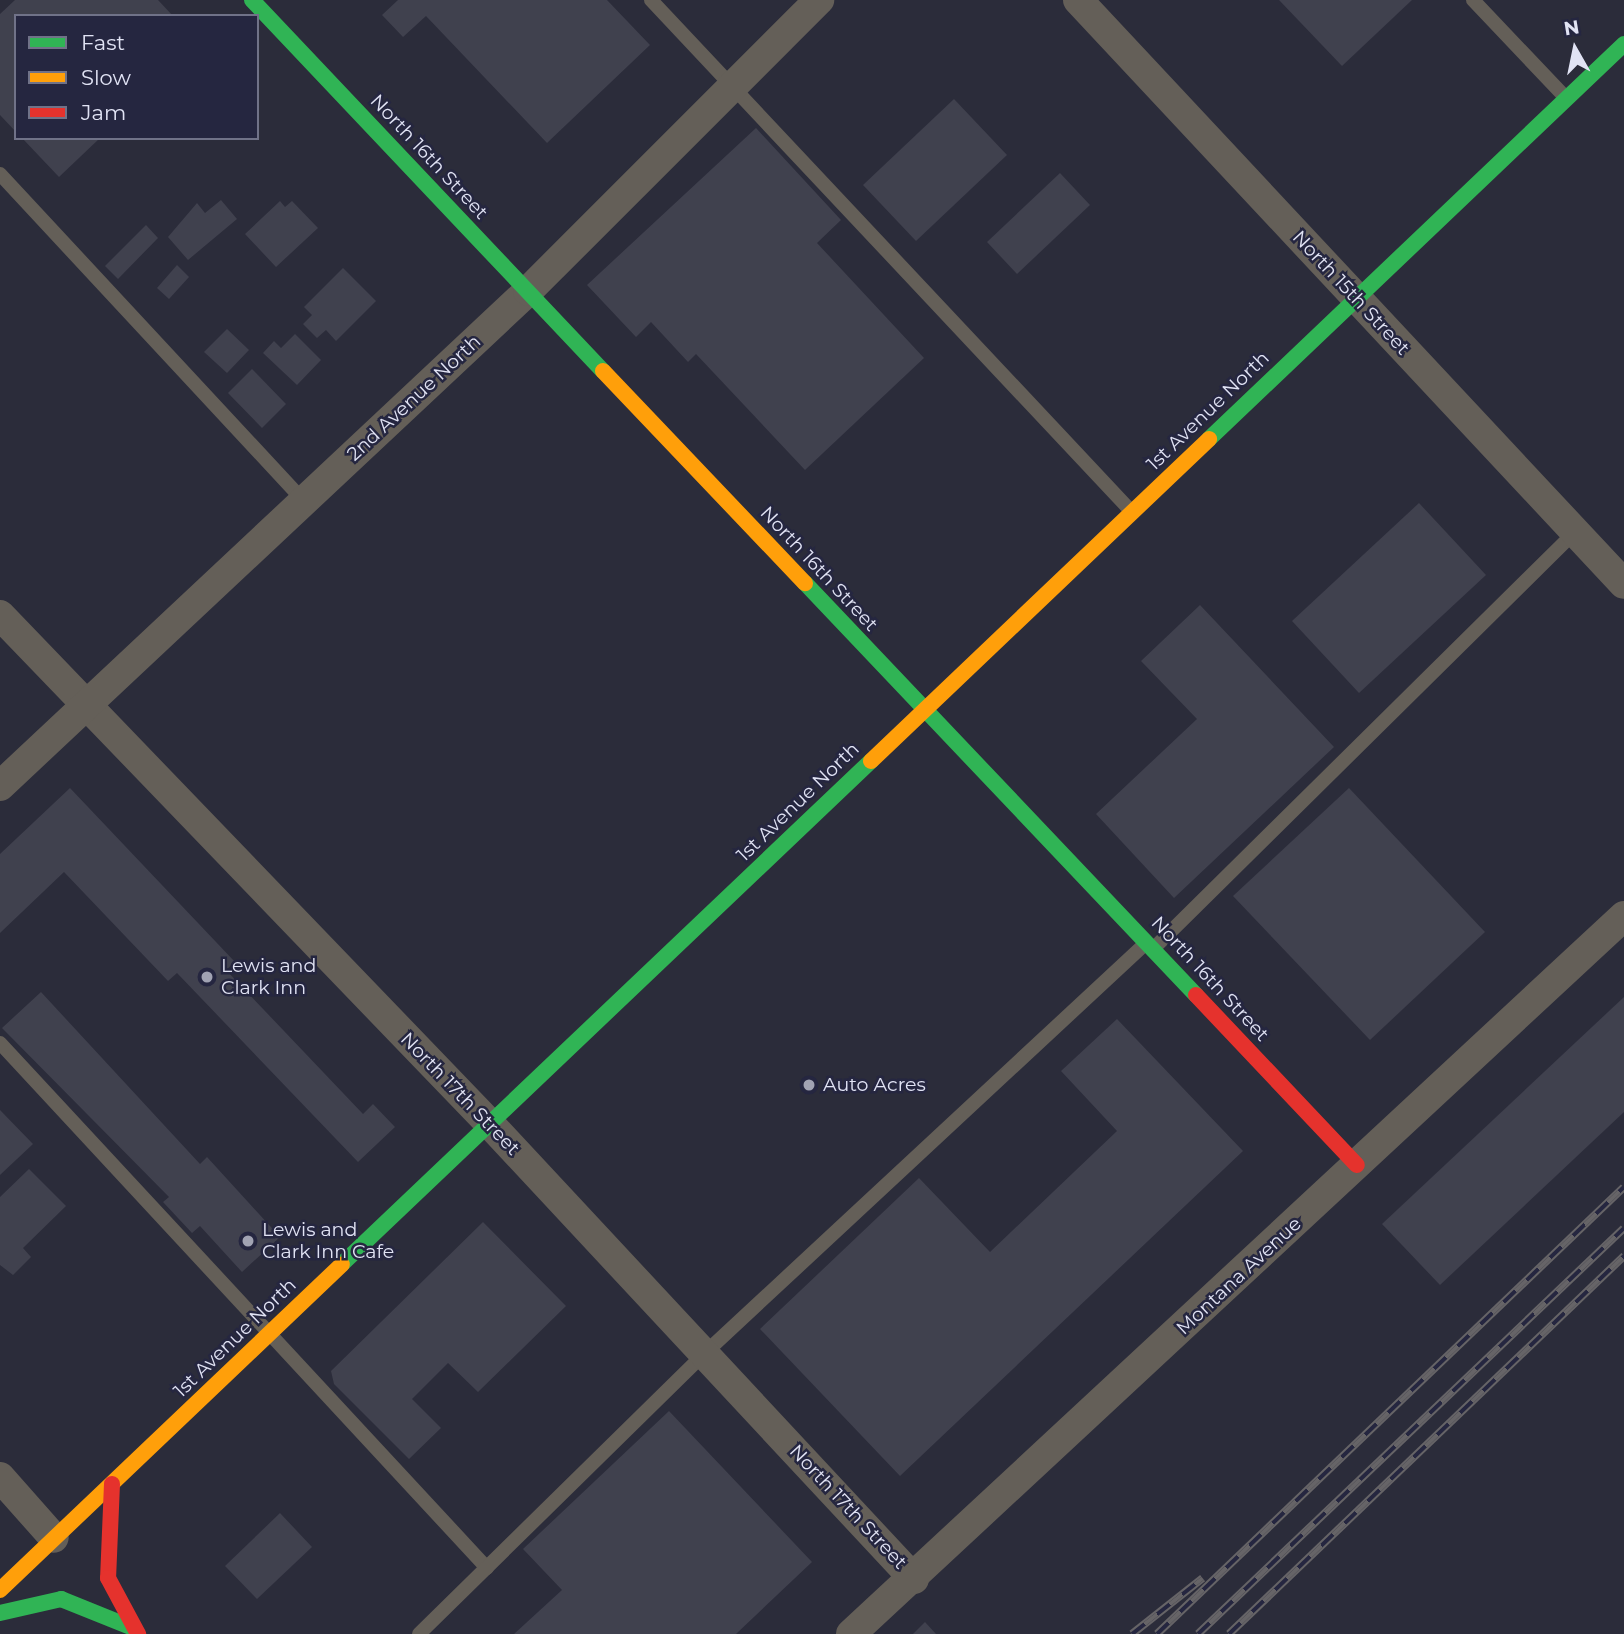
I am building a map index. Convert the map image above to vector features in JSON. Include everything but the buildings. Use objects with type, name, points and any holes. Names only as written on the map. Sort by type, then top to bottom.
[{"type":"main road","name":"North 16th Street","points":[[252,0],[1357,1165]]},
{"type":"main road","name":"1st Avenue North","points":[[0,1590],[1624,44]]},
{"type":"main road","points":[[112,1484],[108,1578],[136,1631]]},
{"type":"main road","points":[[0,1613],[61,1599],[136,1631]]},
{"type":"street","name":"2nd Avenue North","points":[[0,786],[528,291],[819,0]]},
{"type":"street","name":"North 15th Street","points":[[1078,0],[1624,584]]},
{"type":"street","name":"North 17th Street","points":[[0,615],[84,707],[490,1124],[914,1579]]},
{"type":"street","name":"Montana Avenue","points":[[851,1634],[914,1579],[1624,916]]},
{"type":"street","points":[[0,1477],[54,1538]]},
{"type":"lane","points":[[651,0],[1132,512]]},
{"type":"lane","points":[[1473,0],[1566,99]]},
{"type":"lane","points":[[0,174],[304,501]]},
{"type":"lane","points":[[419,1634],[705,1353],[1150,946],[1575,532]]},
{"type":"lane","points":[[0,1043],[487,1568]]},
{"type":"railway","points":[[1157,1634],[1624,1187]]},
{"type":"railway","points":[[1198,1634],[1624,1228]]},
{"type":"railway","points":[[1229,1634],[1624,1256]]},
{"type":"railway","points":[[1132,1634],[1203,1578]]},
{"type":"traffic: fast","points":[[252,0],[603,371]]},
{"type":"traffic: fast","points":[[1209,439],[1624,44]]},
{"type":"traffic: fast","points":[[805,583],[1196,995]]},
{"type":"traffic: fast","points":[[342,1264],[871,761]]},
{"type":"traffic: fast","points":[[0,1613],[61,1599],[133,1628]]},
{"type":"traffic: slow","points":[[603,371],[805,583]]},
{"type":"traffic: slow","points":[[871,761],[1209,439]]},
{"type":"traffic: slow","points":[[0,1590],[342,1264]]},
{"type":"traffic: jam","points":[[1196,995],[1357,1165]]},
{"type":"traffic: jam","points":[[112,1484],[108,1578],[138,1634]]},
{"type":"place","name":"Lewis and Clark Inn","points":[[207,977]]},
{"type":"place","name":"Auto Acres","points":[[809,1085]]},
{"type":"place","name":"Lewis and Clark Inn Cafe","points":[[248,1241]]}]
